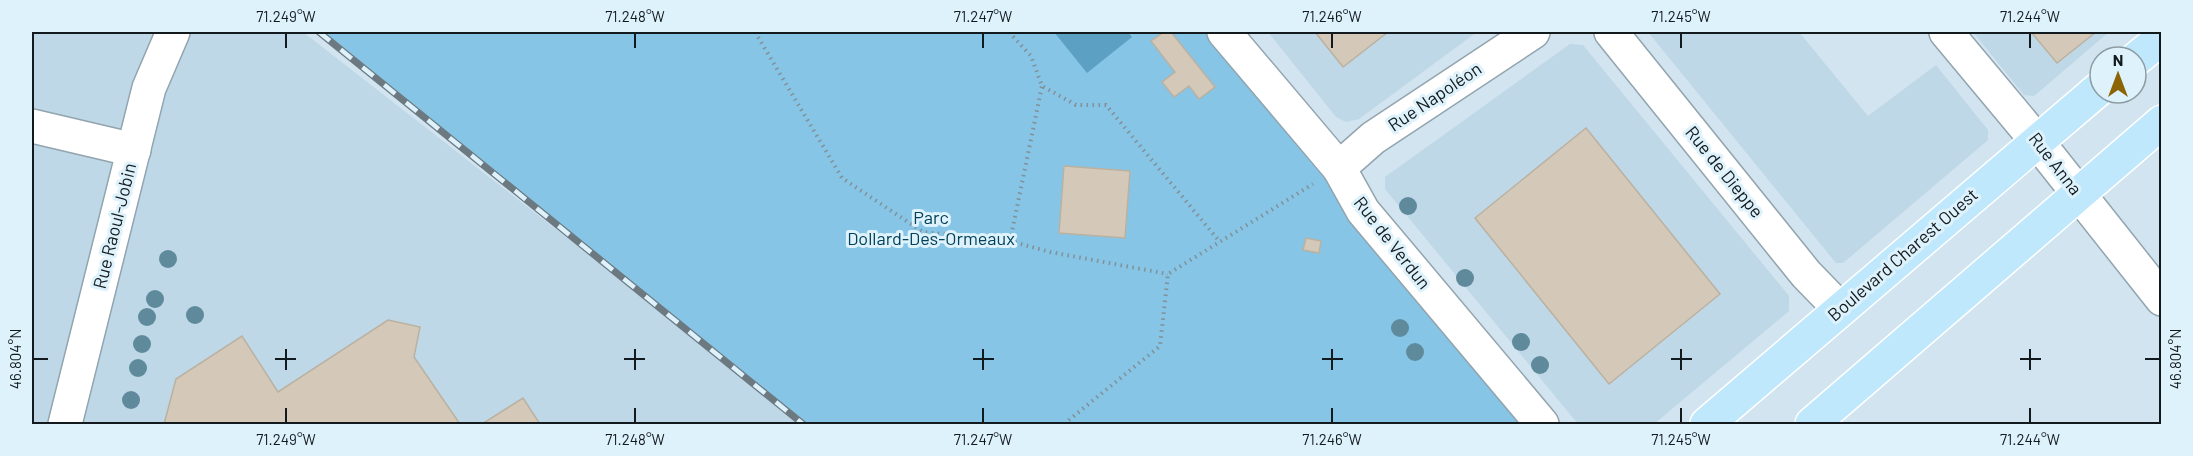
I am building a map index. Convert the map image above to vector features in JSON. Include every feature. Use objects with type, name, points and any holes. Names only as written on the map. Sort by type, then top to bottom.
[{"type":"main road","points":[[2148,49],[2162,38]]},
{"type":"main road","name":"Boulevard Charest Ouest","points":[[1707,424],[2088,98]]},
{"type":"main road","points":[[1812,424],[2162,122]]},
{"type":"street","name":"Rue Raoul-Jobin","points":[[65,424],[149,88],[168,38],[173,32]]},
{"type":"street","name":"Rue de Verdun","points":[[1224,32],[1339,168],[1363,211],[1542,424]]},
{"type":"street","name":"Rue Napoléon","points":[[1339,168],[1373,138],[1533,32]]},
{"type":"street","name":"Rue de Dieppe","points":[[1611,32],[1806,274],[1840,309]]},
{"type":"street","name":"Rue Anna","points":[[1946,32],[2036,140],[2162,299]]},
{"type":"street","points":[[32,126],[134,150]]},
{"type":"path","points":[[756,32],[842,178],[923,232],[1010,241],[1050,252],[1168,274],[1339,168]]},
{"type":"path","points":[[1009,32],[1031,56],[1042,86],[1010,241]]},
{"type":"path","points":[[1042,86],[1076,105],[1106,105],[1220,242]]},
{"type":"path","points":[[1064,424],[1160,346],[1168,274]]},
{"type":"shaded area","points":[[32,32],[303,32],[806,424],[32,424]]},
{"type":"shaded area","points":[[1054,32],[1128,32],[1132,37],[1087,73]]},
{"type":"shaded area","points":[[1268,32],[1477,32],[1359,119],[1346,122],[1336,117]]},
{"type":"shaded area","points":[[1648,32],[1799,32],[1868,116],[1936,65],[1988,130],[1988,140],[1843,263],[1836,263]]},
{"type":"shaded area","points":[[1973,32],[2109,32],[2094,45],[2088,45],[2088,50],[2034,96],[2024,95]]},
{"type":"shaded area","points":[[1570,44],[1583,45],[1789,296],[1789,311],[1654,424],[1578,424],[1385,189],[1385,177]]},
{"type":"green space","name":"Parc Dollard-Des-Ormeaux","points":[[320,32],[1224,32],[1542,424],[807,424]]},
{"type":"building","points":[[1164,32],[1171,32],[1215,87],[1199,99],[1189,86],[1174,97],[1162,82],[1175,72],[1151,41]]},
{"type":"building","points":[[1315,32],[1388,32],[1343,67]]},
{"type":"building","points":[[2031,32],[2096,32],[2057,63]]},
{"type":"building","points":[[1586,128],[1720,294],[1609,384],[1475,218]]},
{"type":"building","points":[[1064,166],[1130,171],[1125,238],[1059,233]]},
{"type":"building","points":[[1306,238],[1321,241],[1319,253],[1303,250]]},
{"type":"building","points":[[388,320],[420,327],[414,357],[460,424],[164,424],[176,379],[242,336],[278,392]]},
{"type":"building","points":[[523,398],[540,424],[482,424]]},
{"type":"railway","points":[[319,32],[803,424]]}]
